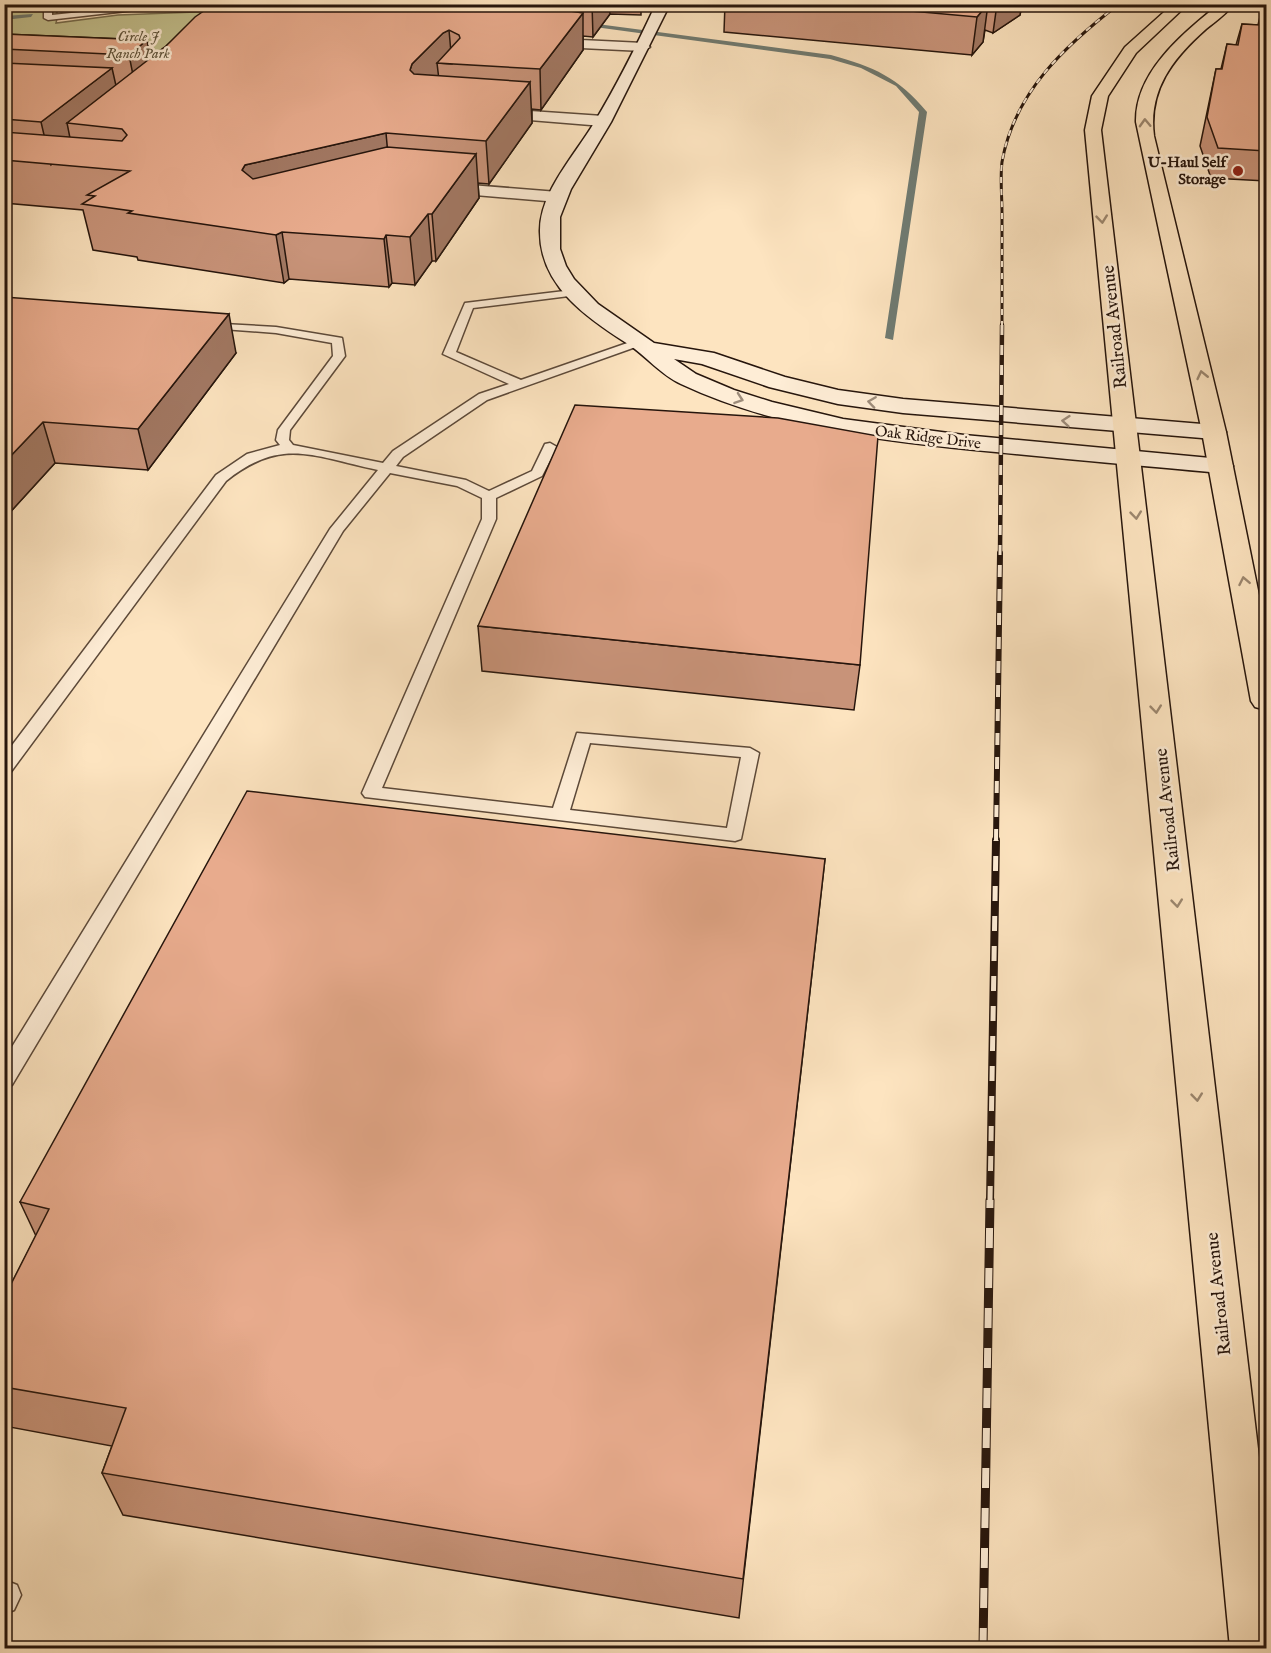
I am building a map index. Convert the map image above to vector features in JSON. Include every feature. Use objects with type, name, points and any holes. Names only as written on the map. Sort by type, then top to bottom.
[{"type":"main road","name":"Oak Ridge Drive","points":[[663,4],[643,47],[603,121],[558,197],[549,227],[550,249],[557,269],[573,293],[609,324],[646,346],[684,378],[743,401],[811,418],[939,440],[1127,441],[1214,432]]},
{"type":"main road","name":"Railroad Avenue","points":[[1182,4],[1130,50],[1100,96],[1093,130],[1256,1648]]},
{"type":"main road","points":[[1228,4],[1184,39],[1157,76],[1145,108],[1146,136],[1214,432],[1266,701]]},
{"type":"main road","points":[[520,34],[581,44],[643,47]]},
{"type":"main road","points":[[471,112],[603,121]]},
{"type":"main road","points":[[415,186],[558,197]]},
{"type":"main road","name":"Oak Ridge Drive","points":[[646,346],[706,358],[777,382],[838,397],[1127,441],[1221,466]]},
{"type":"lane","points":[[4,7],[41,5],[48,9],[48,18],[185,4]]},
{"type":"lane","points":[[521,384],[449,354],[469,305],[573,293]]},
{"type":"lane","points":[[201,324],[276,330],[338,340],[339,356],[284,430],[282,440],[289,448]]},
{"type":"lane","points":[[4,1079],[338,529],[398,454],[483,397],[646,346]]},
{"type":"lane","points":[[4,769],[221,478],[246,458],[264,450],[289,448],[461,483],[489,496],[537,473],[550,447]]},
{"type":"lane","points":[[489,496],[489,519],[371,793],[560,815],[735,835],[750,753],[583,737],[560,815]]},
{"type":"green space","name":"Circle J Ranch Park","points":[[5,5],[56,5],[55,10],[58,14],[56,23],[118,15],[222,11],[150,77],[5,71]]},
{"type":"building","points":[[214,4],[525,4],[583,13],[540,69],[437,63],[460,38],[459,35],[449,30],[443,33],[412,64],[410,70],[414,74],[530,82],[486,141],[386,133],[245,165],[242,170],[253,179],[387,147],[476,154],[432,214],[428,214],[410,237],[386,235],[384,239],[282,232],[276,235],[128,213],[132,211],[82,204],[95,196],[87,195],[130,171],[4,160],[4,132],[122,141],[127,135],[122,129],[67,123],[166,46],[195,17]]},
{"type":"building","points":[[833,4],[988,4],[977,17]]},
{"type":"building","points":[[1263,4],[1266,4],[1266,151],[1218,148],[1207,117],[1216,69],[1222,69],[1227,44],[1238,45],[1242,24],[1260,25]]},
{"type":"building","points":[[4,34],[147,40],[129,55],[4,49]]},
{"type":"building","points":[[4,63],[112,68],[41,122],[4,119]]},
{"type":"building","points":[[4,297],[229,314],[138,429],[43,422],[4,463]]},
{"type":"building","points":[[575,405],[778,418],[878,436],[860,665],[478,626]]},
{"type":"building","points":[[247,791],[825,859],[743,1579],[102,1473],[126,1408],[4,1387],[4,1298],[49,1209],[20,1202]]},
{"type":"waterway","points":[[61,11],[122,4]]},
{"type":"waterway","points":[[4,18],[31,15]]},
{"type":"waterway","points":[[582,24],[831,57],[863,67],[898,85],[923,112],[890,338]]},
{"type":"railway","points":[[1002,325],[1001,174],[1008,137],[1030,92],[1045,72],[1080,36],[1119,4]]},
{"type":"railway","points":[[1000,555],[1002,325]]},
{"type":"railway","points":[[996,841],[1000,553]]},
{"type":"railway","points":[[990,1201],[996,840]]},
{"type":"railway","points":[[983,1648],[990,1200]]},
{"type":"place","name":"U-Haul Self Storage","points":[[1238,171]]}]
